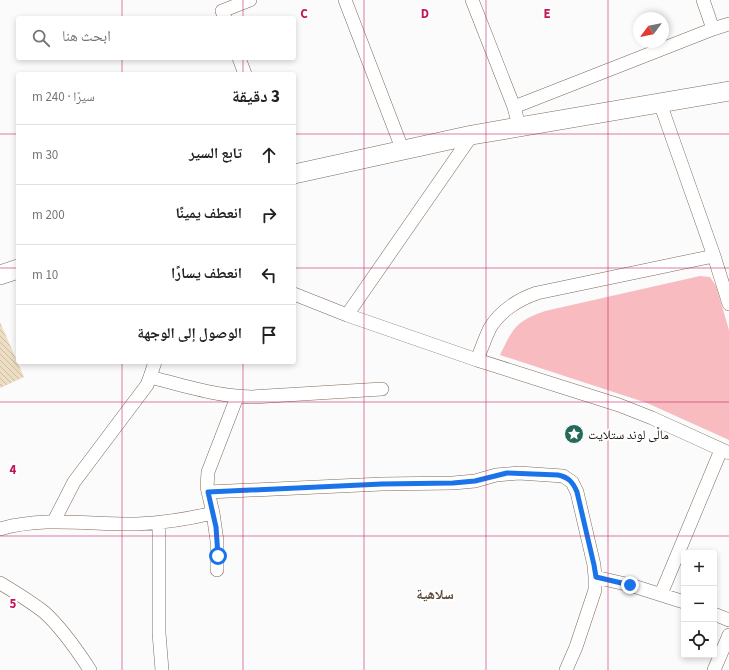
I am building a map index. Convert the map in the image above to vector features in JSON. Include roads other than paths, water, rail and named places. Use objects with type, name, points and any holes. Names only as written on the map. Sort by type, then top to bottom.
[{"type":"street","points":[[224,16],[222,11],[250,0]]},
{"type":"street","points":[[345,0],[403,151]]},
{"type":"street","points":[[473,0],[514,107],[519,126]]},
{"type":"street","points":[[703,0],[713,29]]},
{"type":"street","points":[[514,107],[729,24]]},
{"type":"street","points":[[240,60],[244,72]]},
{"type":"street","points":[[296,174],[519,126],[729,91]]},
{"type":"street","points":[[660,103],[714,256],[729,304]]},
{"type":"street","points":[[347,315],[472,135]]},
{"type":"street","points":[[477,360],[495,321],[524,297],[552,289],[714,256]]},
{"type":"street","points":[[0,275],[16,270]]},
{"type":"street","points":[[296,295],[347,315],[477,360],[619,405],[652,418],[725,452],[661,594]]},
{"type":"street","points":[[54,521],[74,482],[147,385],[154,364]]},
{"type":"street","points":[[150,377],[209,393],[237,397],[382,389]]},
{"type":"street","points":[[217,570],[217,541],[207,480],[210,465],[237,397]]},
{"type":"street","points":[[208,492],[382,484],[453,483],[475,481],[507,473],[563,476],[572,482],[577,492],[596,577],[595,590],[566,670]]},
{"type":"street","points":[[0,529],[21,524],[54,521],[136,524],[160,523],[213,513]]},
{"type":"street","points":[[160,523],[159,633],[162,670]]},
{"type":"street","points":[[596,577],[630,585],[681,601]]},
{"type":"street","points":[[0,583],[22,596],[45,614],[65,635],[90,670]]},
{"type":"street","points":[[717,615],[729,620]]},
{"type":"street","points":[[714,670],[729,634]]},
{"type":"place","name":"ماڵی لوند ستلایت","points":[[574,434]]},
{"type":"district","name":"سلاهية","points":[[435,594]]}]
